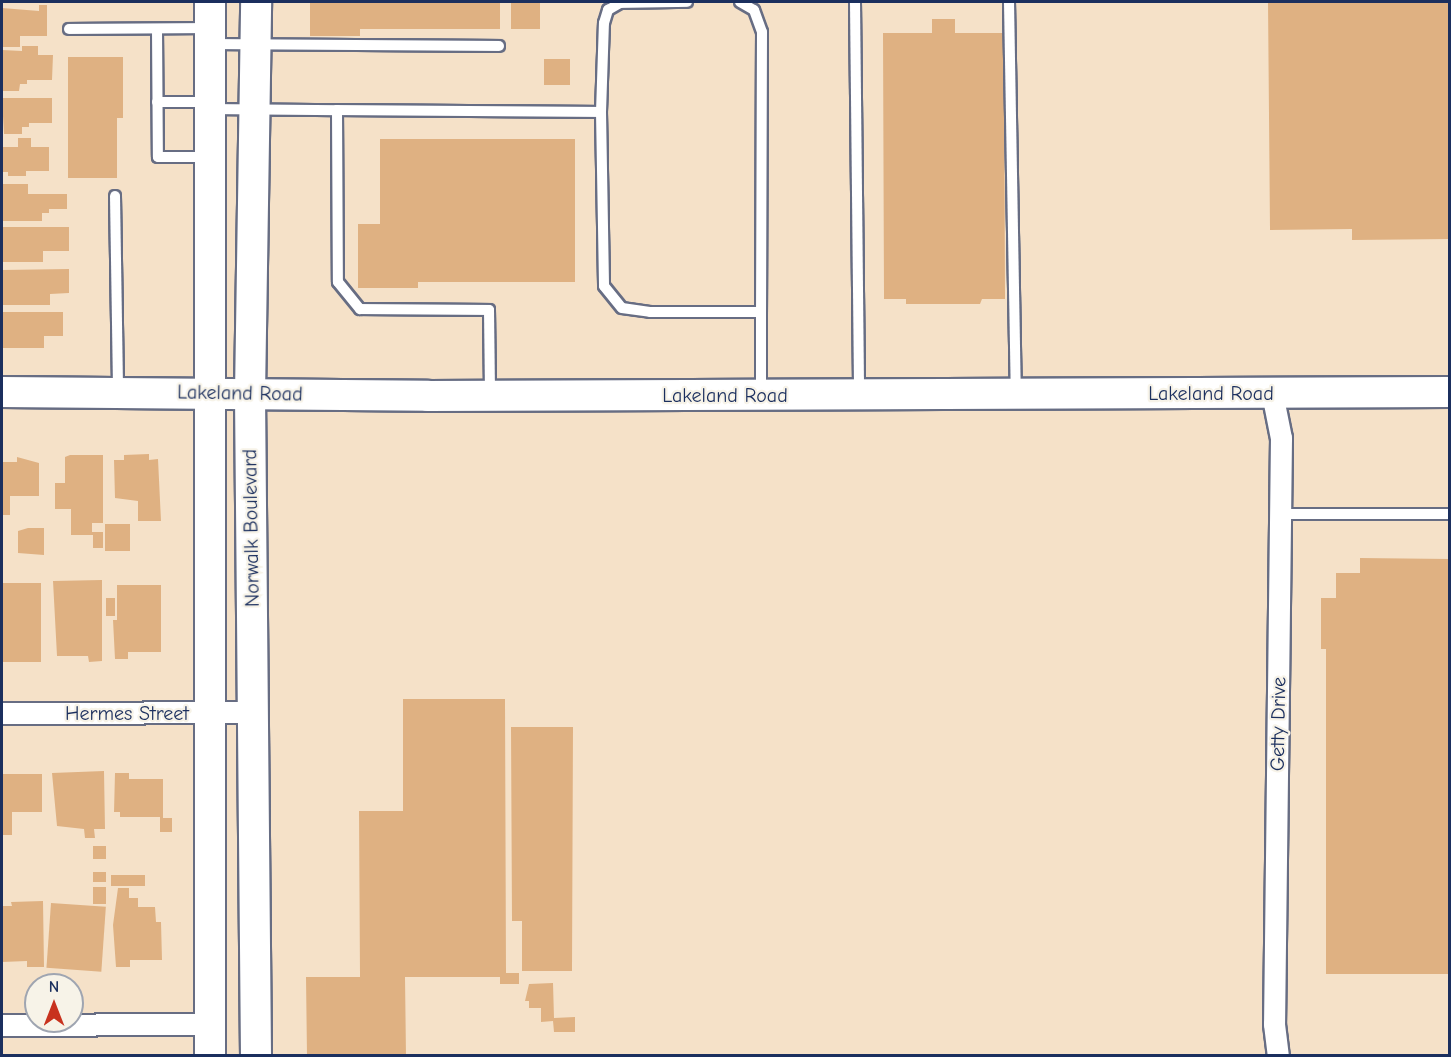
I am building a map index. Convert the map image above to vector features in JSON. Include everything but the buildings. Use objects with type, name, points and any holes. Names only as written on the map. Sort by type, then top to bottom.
[{"type":"main road","name":"Norwalk Boulevard","points":[[256,2],[250,394],[256,1056]]},
{"type":"main road","points":[[210,25],[207,392],[210,1056]]},
{"type":"main road","name":"Lakeland Road","points":[[2,392],[490,396],[1449,392]]},
{"type":"street","name":"Getty Drive","points":[[1272,393],[1281,438],[1274,1024],[1278,1056]]},
{"type":"street","name":"Hermes Street","points":[[2,714],[253,712]]},
{"type":"street","points":[[2,1025],[210,1024]]},
{"type":"lane","points":[[687,2],[621,3],[608,10],[604,23],[601,112],[604,286],[622,308],[650,312],[761,312]]},
{"type":"lane","points":[[740,2],[754,10],[762,32],[761,395]]},
{"type":"lane","points":[[855,2],[859,394]]},
{"type":"lane","points":[[1009,2],[1016,394]]},
{"type":"lane","points":[[69,28],[157,28],[210,25],[256,43],[499,46]]},
{"type":"lane","points":[[157,28],[158,157],[210,157]]},
{"type":"lane","points":[[157,102],[256,109],[601,112]]},
{"type":"lane","points":[[337,110],[338,282],[360,309],[489,310],[490,396]]},
{"type":"lane","points":[[115,196],[118,392]]},
{"type":"lane","points":[[1280,514],[1449,514]]}]
